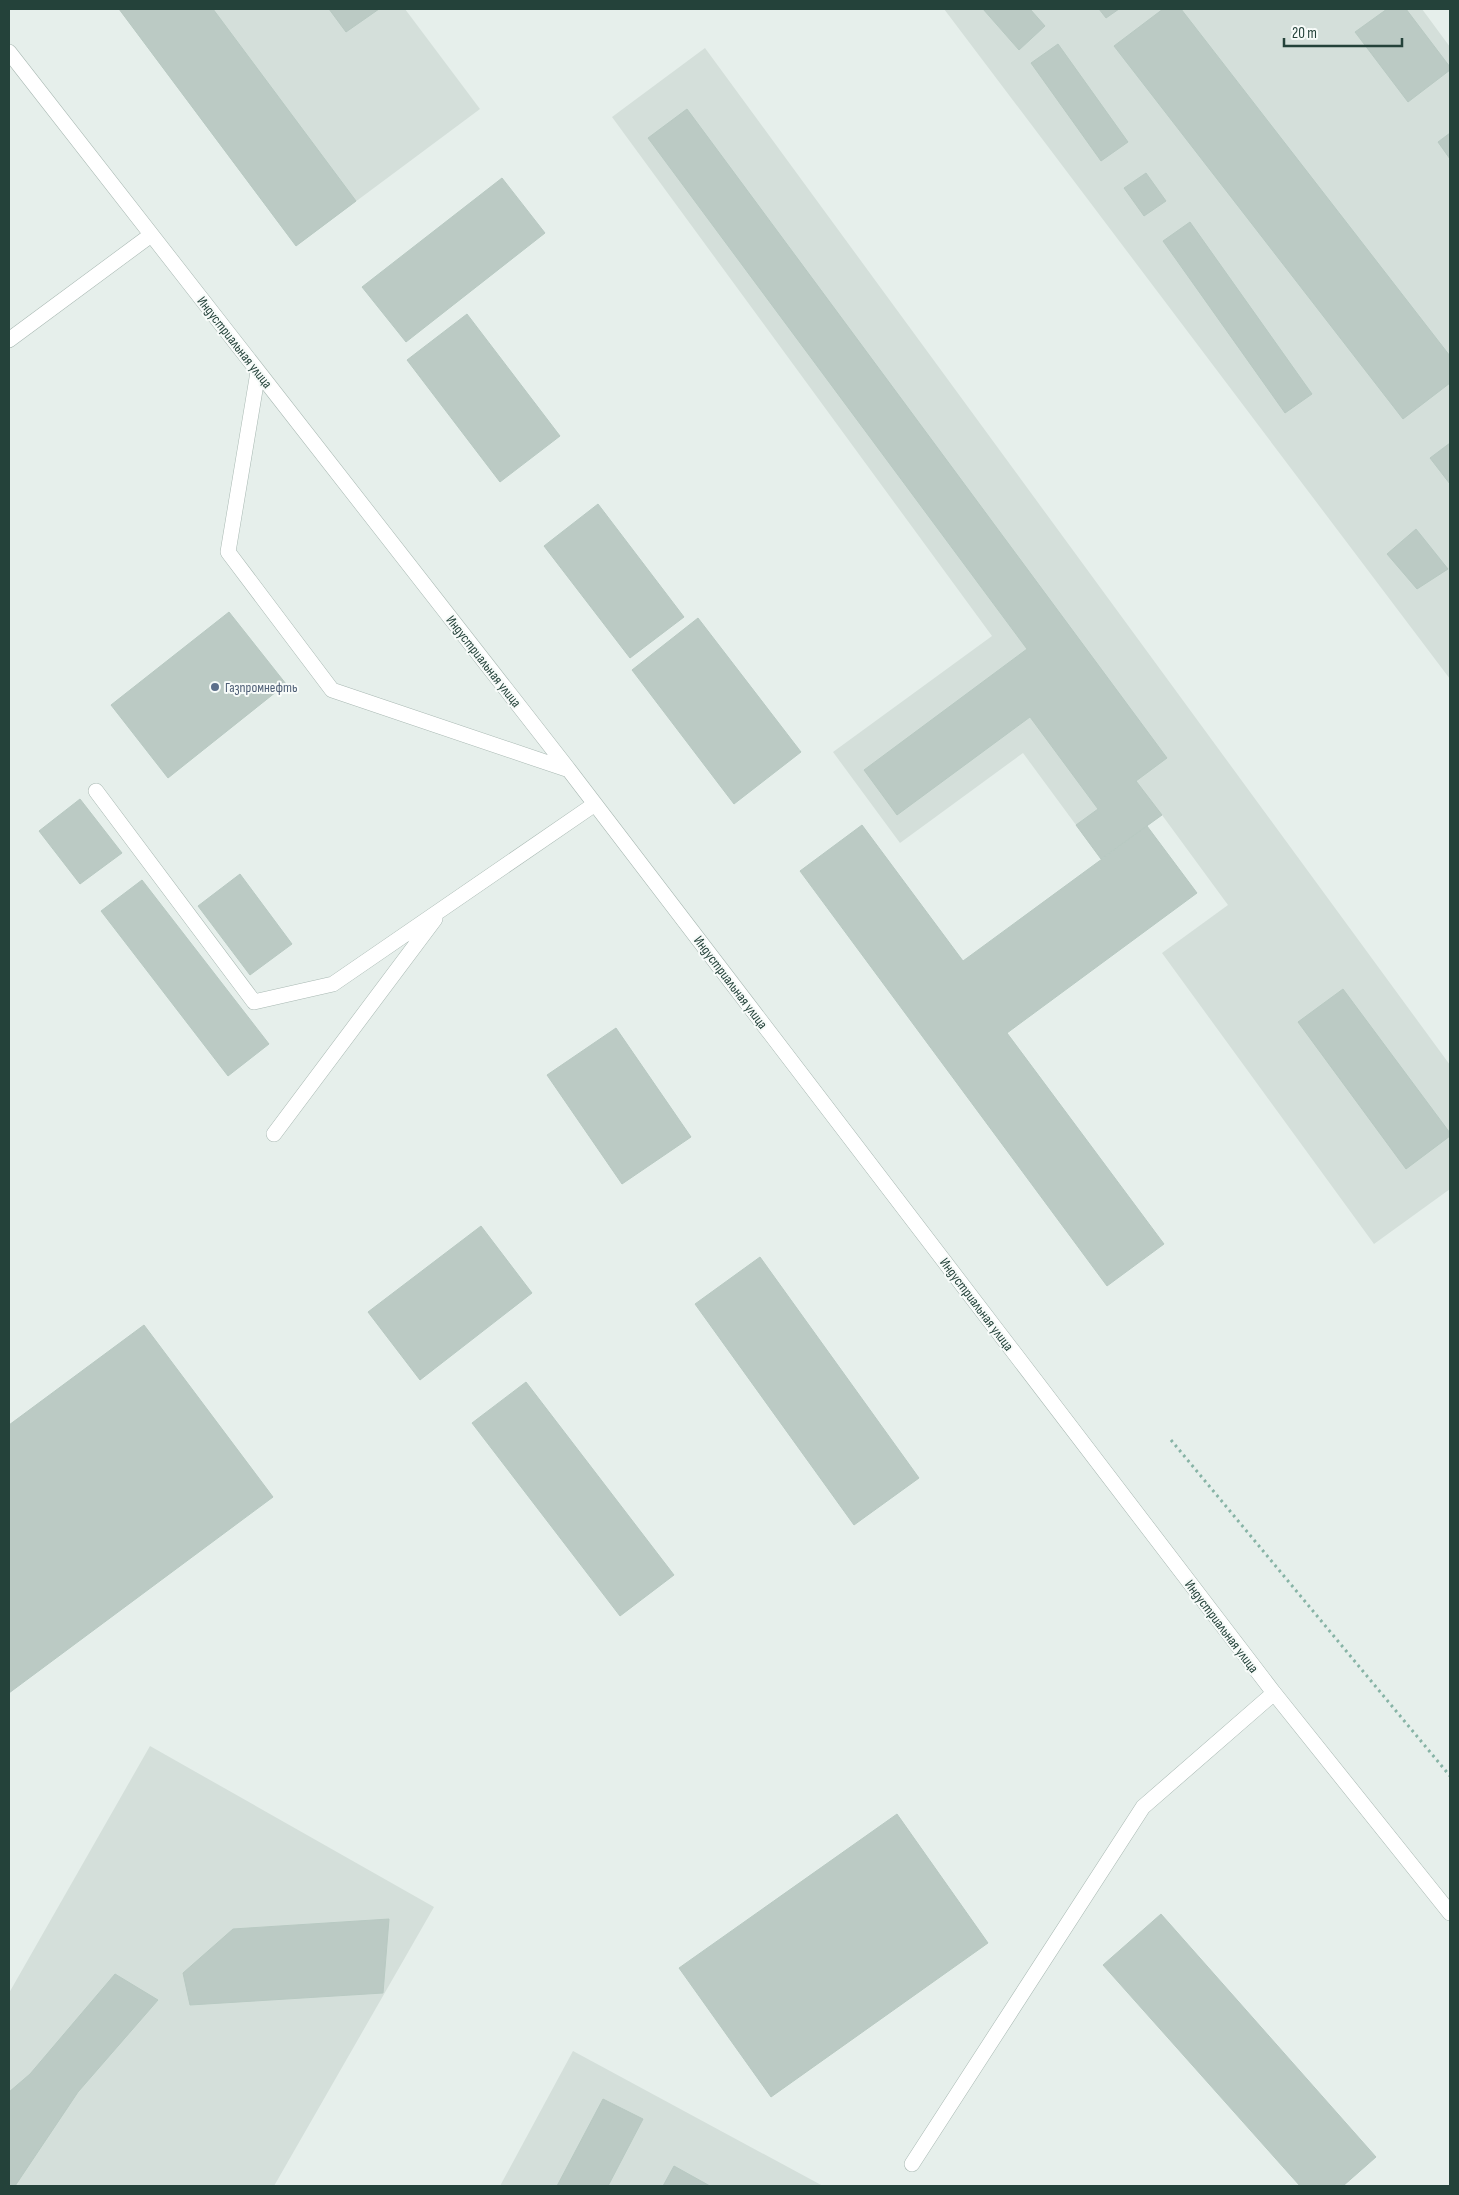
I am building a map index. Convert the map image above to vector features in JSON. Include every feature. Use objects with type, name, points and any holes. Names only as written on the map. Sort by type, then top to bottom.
[{"type":"street","name":"Индустриальная улица","points":[[9,52],[595,804],[1274,1693],[1450,1913]]},
{"type":"street","points":[[9,340],[151,235]]},
{"type":"street","points":[[258,372],[228,552],[332,690],[568,770]]},
{"type":"street","points":[[96,791],[254,1002],[333,984],[595,804]]},
{"type":"street","points":[[274,1134],[444,908]]},
{"type":"street","points":[[912,2164],[1143,1807],[1274,1693]]},
{"type":"path","points":[[1171,1440],[1450,1776]]},
{"type":"shaded area","points":[[119,9],[405,9],[480,109],[296,246]]},
{"type":"shaded area","points":[[944,9],[1422,9],[1450,47],[1450,679]]},
{"type":"shaded area","points":[[705,48],[1450,1065],[1450,1189],[1374,1244],[1162,953],[1228,905],[1162,815],[1101,859],[1023,753],[900,843],[833,752],[992,636],[612,117]]},
{"type":"shaded area","points":[[150,1746],[434,1907],[274,2186],[9,2186],[9,1993]]},
{"type":"shaded area","points":[[573,2051],[823,2186],[500,2186]]},
{"type":"building","points":[[119,9],[213,9],[356,201],[296,246]]},
{"type":"building","points":[[329,9],[379,9],[346,32]]},
{"type":"building","points":[[983,9],[1030,9],[1045,26],[1019,50]]},
{"type":"building","points":[[1099,9],[1119,9],[1106,18]]},
{"type":"building","points":[[1163,9],[1181,9],[1450,356],[1450,383],[1403,419],[1114,46]]},
{"type":"building","points":[[1387,9],[1406,9],[1450,67],[1450,70],[1408,102],[1355,32]]},
{"type":"building","points":[[1058,44],[1128,142],[1101,161],[1031,63]]},
{"type":"building","points":[[687,109],[1167,758],[1136,781],[1162,815],[1101,859],[1076,825],[1098,809],[1030,717],[897,815],[864,770],[1027,649],[648,138]]},
{"type":"building","points":[[1450,133],[1450,159],[1438,142]]},
{"type":"building","points":[[1146,173],[1166,201],[1144,216],[1124,188]]},
{"type":"building","points":[[502,178],[545,233],[406,342],[362,287]]},
{"type":"building","points":[[1190,222],[1312,394],[1285,413],[1163,241]]},
{"type":"building","points":[[467,314],[560,436],[500,482],[407,360]]},
{"type":"building","points":[[1450,443],[1450,484],[1430,458]]},
{"type":"building","points":[[598,504],[684,617],[630,658],[544,546]]},
{"type":"building","points":[[1416,529],[1448,569],[1417,589],[1387,554]]},
{"type":"building","points":[[229,612],[286,684],[168,778],[111,705]]},
{"type":"building","points":[[698,618],[801,752],[734,804],[632,670]]},
{"type":"building","points":[[80,799],[122,853],[80,884],[39,831]]},
{"type":"building","points":[[862,825],[963,961],[1147,826],[1197,893],[1007,1033],[1164,1244],[1107,1286],[800,871]]},
{"type":"building","points":[[240,874],[292,944],[250,975],[198,906]]},
{"type":"building","points":[[142,880],[269,1044],[228,1076],[101,911]]},
{"type":"building","points":[[1343,989],[1450,1133],[1450,1136],[1406,1169],[1298,1022]]},
{"type":"building","points":[[616,1028],[691,1137],[622,1184],[547,1075]]},
{"type":"building","points":[[481,1226],[532,1293],[420,1380],[368,1312]]},
{"type":"building","points":[[760,1257],[919,1478],[854,1525],[695,1304]]},
{"type":"building","points":[[144,1325],[273,1497],[9,1693],[9,1425]]},
{"type":"building","points":[[526,1382],[674,1575],[620,1616],[472,1423]]},
{"type":"building","points":[[897,1814],[988,1943],[771,2097],[679,1968]]},
{"type":"building","points":[[1161,1914],[1376,2157],[1343,2186],[1300,2186],[1103,1965]]},
{"type":"building","points":[[389,1919],[383,1993],[190,2005],[183,1973],[233,1929]]},
{"type":"building","points":[[115,1974],[158,2000],[78,2092],[15,2186],[9,2186],[9,2092],[30,2074]]},
{"type":"building","points":[[603,2099],[643,2119],[608,2186],[557,2186]]},
{"type":"building","points":[[674,2166],[710,2186],[663,2186]]},
{"type":"place","name":"Газпромнефть","points":[[215,687]]}]
